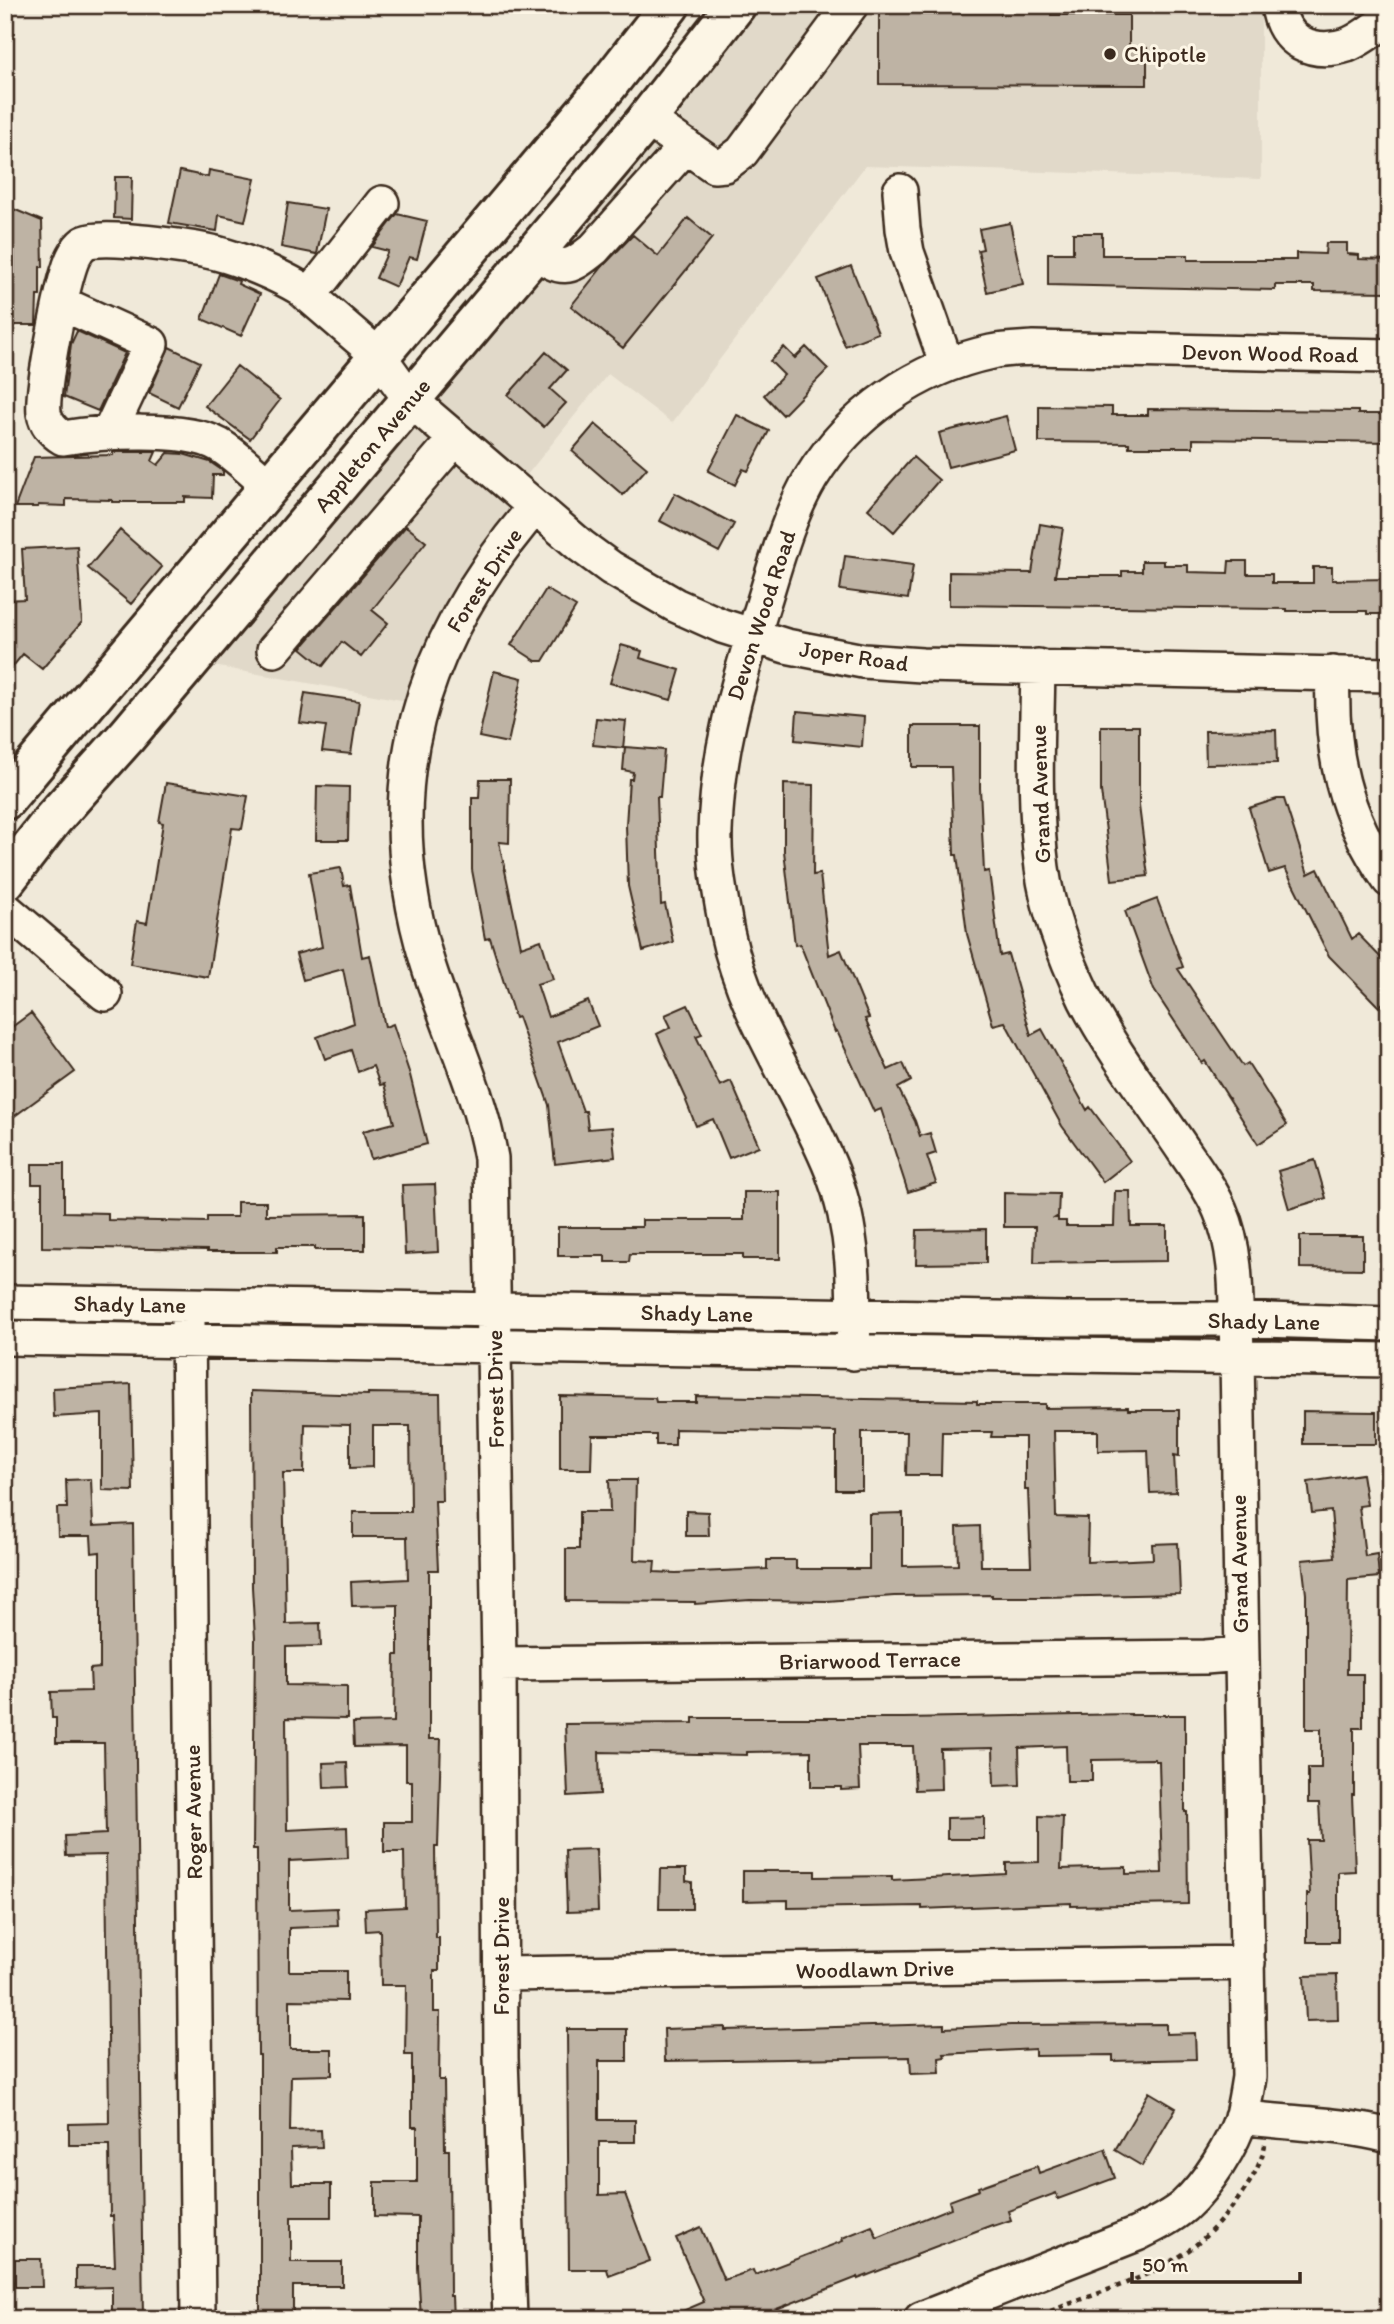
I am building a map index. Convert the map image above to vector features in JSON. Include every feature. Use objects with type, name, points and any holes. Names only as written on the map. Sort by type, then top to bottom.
[{"type":"main road","points":[[5,800],[607,86],[670,5]]},
{"type":"main road","name":"Appleton Avenue","points":[[5,881],[53,819],[167,689],[647,119],[736,5]]},
{"type":"main road","points":[[607,86],[647,119]]},
{"type":"main road","points":[[127,655],[167,689]]},
{"type":"street","points":[[647,119],[714,166],[725,165],[751,140],[851,5]]},
{"type":"street","points":[[1278,5],[1280,19],[1285,28],[1295,40],[1308,47],[1330,49],[1349,44],[1389,18]]},
{"type":"street","points":[[534,253],[556,266],[567,266],[580,260],[594,249],[686,146]]},
{"type":"street","points":[[900,191],[907,252],[947,365]]},
{"type":"street","points":[[309,296],[382,203]]},
{"type":"street","name":"Joper Road","points":[[61,303],[74,255],[82,244],[93,239],[113,238],[215,253],[287,280],[300,288],[379,356],[410,399],[581,546],[675,606],[786,646],[863,661],[1389,675]]},
{"type":"street","points":[[109,433],[151,344],[61,303],[44,389],[44,412],[55,433],[62,438],[109,433],[180,435],[205,439],[218,445],[269,486]]},
{"type":"street","name":"Devon Wood Road","points":[[853,1353],[853,1263],[847,1218],[832,1171],[746,990],[728,935],[717,871],[715,833],[720,762],[732,705],[799,502],[811,478],[856,422],[884,398],[919,377],[993,351],[1032,348],[1389,356]]},
{"type":"street","points":[[274,650],[455,439]]},
{"type":"street","name":"Forest Drive","points":[[510,2319],[502,2115],[499,1664],[491,1158],[475,1091],[427,963],[417,926],[407,877],[404,806],[407,767],[417,717],[446,638],[466,600],[512,533],[535,507]]},
{"type":"street","name":"Grand Avenue","points":[[921,2319],[1137,2234],[1163,2221],[1182,2207],[1201,2188],[1227,2146],[1241,2117],[1249,2077],[1234,1268],[1220,1211],[1205,1183],[1090,1008],[1064,948],[1047,895],[1042,869],[1036,803],[1038,666]]},
{"type":"street","points":[[1334,673],[1332,704],[1336,754],[1345,794],[1370,853],[1389,880]]},
{"type":"street","points":[[5,909],[105,995]]},
{"type":"street","name":"Shady Lane","points":[[5,1302],[1235,1319],[1389,1324]]},
{"type":"street","name":"Roger Avenue","points":[[188,1305],[198,2319]]},
{"type":"street","name":"Shady Lane","points":[[5,1338],[1389,1360]]},
{"type":"street","name":"Briarwood Terrace","points":[[499,1664],[1205,1657],[1241,1654]]},
{"type":"street","name":"Woodlawn Drive","points":[[502,1974],[1248,1964]]},
{"type":"street","points":[[1241,2117],[1364,2129],[1389,2136]]},
{"type":"shaded area","points":[[764,5],[1261,5],[1261,179],[865,166],[672,423],[608,374],[506,501],[509,514],[407,701],[208,665],[476,356]]},
{"type":"shaded area","points":[[1389,2240],[1389,2319],[1379,2319],[1385,2250]]},
{"type":"building","points":[[879,5],[1051,5],[1051,15],[1129,15],[1129,48],[1147,48],[1147,85],[879,84]]},
{"type":"building","points":[[209,170],[255,179],[245,221],[219,215],[217,231],[169,223],[180,171],[208,177]]},
{"type":"building","points":[[115,177],[132,177],[131,219],[114,218]]},
{"type":"building","points":[[288,203],[326,209],[317,254],[281,247]]},
{"type":"building","points":[[11,208],[42,221],[43,267],[40,267],[36,325],[5,325],[5,281],[12,281]]},
{"type":"building","points":[[397,214],[427,221],[417,259],[409,257],[396,287],[376,278],[388,251],[372,247]]},
{"type":"building","points":[[688,218],[712,238],[623,348],[571,306],[603,266],[633,235],[658,256]]},
{"type":"building","points":[[1010,223],[1023,284],[987,292],[978,250],[983,249],[979,229]]},
{"type":"building","points":[[1073,233],[1102,233],[1102,255],[1188,255],[1188,260],[1296,260],[1296,253],[1325,254],[1326,243],[1347,243],[1347,254],[1359,255],[1359,259],[1389,260],[1389,292],[1314,291],[1314,285],[1275,285],[1275,290],[1048,285],[1048,253],[1073,253]]},
{"type":"building","points":[[851,266],[878,333],[845,346],[818,279]]},
{"type":"building","points":[[219,274],[239,281],[238,284],[260,294],[241,336],[202,319]]},
{"type":"building","points":[[77,331],[125,353],[98,411],[64,397],[71,344]]},
{"type":"building","points":[[169,347],[200,362],[178,407],[149,393]]},
{"type":"building","points":[[784,347],[795,358],[806,347],[828,369],[783,415],[764,395],[784,375],[770,361]]},
{"type":"building","points":[[546,352],[567,370],[550,389],[566,403],[544,427],[508,395]]},
{"type":"building","points":[[237,366],[280,400],[250,439],[205,406]]},
{"type":"building","points":[[1039,406],[1112,407],[1112,415],[1148,415],[1148,409],[1358,411],[1358,414],[1389,414],[1389,442],[1193,439],[1193,447],[1129,447],[1129,443],[1039,442]]},
{"type":"building","points":[[737,415],[769,431],[748,471],[743,469],[735,485],[708,471]]},
{"type":"building","points":[[1006,416],[1015,450],[948,467],[939,433]]},
{"type":"building","points":[[595,424],[647,468],[623,495],[572,451]]},
{"type":"building","points":[[113,452],[156,452],[152,461],[158,465],[168,453],[183,454],[210,462],[223,471],[223,475],[213,475],[212,498],[185,497],[185,502],[66,499],[66,506],[15,507],[34,457],[113,455]]},
{"type":"building","points":[[913,457],[939,480],[894,532],[868,509]]},
{"type":"building","points":[[675,493],[734,524],[719,552],[660,521]]},
{"type":"building","points":[[1040,524],[1063,528],[1055,576],[1122,576],[1122,571],[1142,571],[1142,561],[1188,565],[1188,572],[1228,573],[1229,561],[1247,561],[1247,574],[1272,574],[1272,583],[1313,583],[1313,567],[1332,567],[1332,580],[1389,579],[1389,614],[1287,609],[949,605],[949,572],[1032,573]]},
{"type":"building","points":[[406,526],[426,542],[372,610],[388,623],[361,657],[342,642],[323,666],[301,648]]},
{"type":"building","points":[[120,530],[162,567],[131,604],[88,568]]},
{"type":"building","points":[[77,546],[82,622],[42,669],[23,654],[5,676],[5,600],[25,599],[22,549]]},
{"type":"building","points":[[845,556],[913,565],[908,599],[840,590]]},
{"type":"building","points":[[546,589],[576,607],[543,661],[536,661],[511,645]]},
{"type":"building","points":[[621,645],[642,651],[640,658],[680,670],[671,700],[610,683]]},
{"type":"building","points":[[494,671],[522,678],[508,743],[479,737]]},
{"type":"building","points":[[305,693],[359,701],[351,754],[322,751],[326,726],[300,723]]},
{"type":"building","points":[[797,711],[864,717],[862,747],[795,740]]},
{"type":"building","points":[[596,718],[626,721],[623,748],[593,745]]},
{"type":"building","points":[[912,726],[980,726],[984,872],[989,871],[1000,956],[1008,954],[1031,1035],[1042,1029],[1087,1110],[1090,1107],[1130,1161],[1103,1182],[1062,1126],[1005,1022],[993,1025],[967,934],[957,855],[954,855],[951,767],[912,767]]},
{"type":"building","points":[[1101,726],[1139,726],[1139,806],[1148,876],[1112,880],[1101,791]]},
{"type":"building","points":[[1276,730],[1277,763],[1206,764],[1205,731]]},
{"type":"building","points":[[625,747],[664,750],[660,797],[657,797],[661,905],[665,904],[673,942],[643,951],[628,886],[626,825],[629,779],[632,779],[633,772],[623,770]]},
{"type":"building","points":[[480,779],[510,779],[509,843],[499,842],[521,947],[541,940],[553,979],[537,984],[548,1017],[588,1001],[598,1026],[558,1042],[583,1111],[586,1111],[588,1129],[612,1127],[615,1157],[555,1164],[549,1105],[518,1017],[515,1018],[490,938],[485,939],[472,870],[472,798],[479,798]]},
{"type":"building","points":[[166,783],[248,796],[242,829],[232,828],[208,977],[130,964],[137,921],[147,923],[163,823],[159,822]]},
{"type":"building","points":[[784,784],[814,785],[813,875],[820,874],[829,955],[841,950],[869,1018],[865,1019],[888,1070],[903,1063],[911,1081],[898,1088],[920,1136],[930,1133],[936,1153],[927,1156],[936,1183],[908,1192],[881,1109],[874,1112],[837,1031],[835,1032],[800,944],[795,945],[784,851]]},
{"type":"building","points":[[317,786],[349,787],[348,840],[316,840]]},
{"type":"building","points":[[1284,799],[1308,874],[1318,869],[1352,939],[1358,934],[1389,966],[1389,997],[1379,1007],[1329,956],[1285,868],[1269,873],[1249,808]]},
{"type":"building","points":[[341,868],[344,886],[350,885],[362,957],[370,955],[385,1027],[393,1024],[410,1075],[427,1144],[371,1159],[363,1131],[394,1123],[384,1084],[380,1085],[373,1066],[358,1072],[351,1050],[325,1059],[317,1037],[354,1023],[343,969],[303,980],[296,954],[322,947],[309,873]]},
{"type":"building","points":[[1157,899],[1183,967],[1178,969],[1243,1066],[1248,1063],[1287,1125],[1258,1144],[1205,1061],[1202,1063],[1154,990],[1125,911]]},
{"type":"building","points":[[688,1005],[702,1034],[696,1036],[720,1086],[731,1081],[759,1146],[729,1158],[713,1119],[696,1126],[657,1034],[671,1027],[665,1015]]},
{"type":"building","points":[[31,1013],[75,1072],[5,1123],[5,1032]]},
{"type":"building","points":[[1315,1160],[1326,1198],[1289,1209],[1278,1171]]},
{"type":"building","points":[[32,1164],[64,1164],[64,1212],[108,1213],[108,1220],[207,1222],[207,1217],[237,1217],[237,1202],[266,1202],[266,1215],[365,1214],[365,1250],[277,1247],[277,1252],[207,1252],[42,1247],[42,1184],[32,1184]]},
{"type":"building","points":[[435,1184],[438,1252],[405,1254],[402,1185]]},
{"type":"building","points":[[1115,1191],[1130,1191],[1131,1226],[1167,1226],[1167,1261],[1034,1263],[1035,1227],[1004,1227],[1004,1193],[1059,1194],[1058,1216],[1055,1218],[1058,1218],[1058,1221],[1066,1221],[1066,1226],[1114,1226]]},
{"type":"building","points":[[744,1192],[780,1192],[780,1259],[743,1259],[743,1254],[630,1254],[629,1262],[605,1262],[605,1256],[558,1256],[558,1227],[642,1227],[642,1220],[744,1220]]},
{"type":"building","points":[[986,1229],[986,1263],[916,1264],[917,1230]]},
{"type":"building","points":[[1300,1236],[1363,1236],[1363,1269],[1300,1268]]},
{"type":"building","points":[[131,1384],[133,1491],[102,1490],[102,1414],[54,1417],[53,1388]]},
{"type":"building","points":[[251,1391],[368,1395],[440,1394],[442,1501],[435,1501],[438,1570],[429,1570],[429,1739],[441,1739],[438,1847],[435,1847],[439,1971],[434,1971],[434,2012],[440,2012],[439,2080],[444,2080],[445,2150],[449,2150],[450,2296],[453,2319],[421,2319],[418,2217],[375,2216],[375,2182],[417,2182],[417,2127],[412,2127],[412,2055],[405,2055],[406,1985],[381,1985],[380,1930],[366,1931],[365,1909],[405,1907],[404,1852],[384,1852],[384,1822],[412,1822],[412,1781],[406,1781],[406,1746],[354,1747],[353,1723],[394,1722],[398,1605],[352,1606],[351,1582],[408,1579],[407,1537],[353,1537],[353,1512],[411,1512],[410,1426],[373,1426],[373,1467],[350,1468],[350,1425],[305,1424],[304,1473],[283,1473],[286,1624],[320,1623],[321,1646],[286,1647],[286,1685],[347,1686],[347,1719],[286,1718],[287,1830],[347,1827],[348,1858],[289,1861],[289,1910],[337,1908],[338,1926],[289,1928],[289,1971],[346,1971],[346,2001],[290,2000],[290,2049],[332,2049],[332,2075],[291,2076],[290,2131],[321,2130],[322,2147],[291,2148],[292,2184],[331,2184],[331,2217],[291,2217],[291,2262],[342,2262],[342,2286],[293,2286],[293,2319],[260,2319],[260,2055],[257,1849],[253,1849],[255,1639],[252,1587]]},
{"type":"building","points":[[560,1396],[655,1398],[656,1402],[696,1402],[696,1396],[977,1401],[977,1404],[1045,1404],[1045,1408],[1128,1407],[1128,1410],[1179,1410],[1179,1456],[1174,1455],[1176,1492],[1150,1493],[1148,1450],[1098,1451],[1098,1431],[1054,1431],[1056,1517],[1088,1518],[1087,1562],[1153,1559],[1152,1544],[1178,1543],[1180,1594],[894,1596],[827,1601],[750,1600],[695,1604],[566,1601],[566,1549],[579,1549],[579,1512],[610,1512],[609,1480],[636,1480],[634,1560],[655,1561],[654,1572],[767,1569],[767,1560],[796,1560],[796,1569],[869,1569],[869,1514],[903,1513],[903,1566],[958,1565],[957,1527],[980,1526],[981,1566],[1031,1566],[1028,1490],[1025,1490],[1025,1437],[991,1437],[992,1432],[942,1432],[941,1475],[906,1475],[907,1432],[862,1432],[862,1490],[836,1490],[836,1432],[675,1429],[675,1445],[656,1445],[656,1435],[592,1435],[591,1469],[560,1469]]},
{"type":"building","points":[[1303,1411],[1376,1412],[1376,1444],[1303,1444]]},
{"type":"building","points":[[1362,1474],[1367,1505],[1359,1506],[1365,1556],[1377,1554],[1379,1577],[1348,1580],[1347,1674],[1363,1674],[1363,1728],[1354,1728],[1352,1795],[1355,1871],[1338,1872],[1338,1942],[1307,1942],[1307,1894],[1310,1894],[1307,1840],[1321,1840],[1319,1803],[1308,1803],[1308,1768],[1321,1768],[1321,1729],[1306,1729],[1306,1594],[1302,1560],[1335,1557],[1331,1511],[1312,1513],[1308,1482]]},
{"type":"building","points":[[91,1479],[93,1526],[133,1524],[143,2319],[112,2319],[112,2287],[76,2288],[76,2266],[115,2266],[113,2216],[110,2216],[109,2145],[69,2145],[69,2124],[109,2123],[106,1855],[66,1856],[65,1836],[106,1834],[104,1743],[56,1743],[56,1718],[52,1718],[51,1692],[91,1691],[90,1669],[100,1668],[100,1552],[92,1553],[91,1536],[58,1536],[57,1508],[67,1508],[66,1480]]},
{"type":"building","points":[[686,1511],[708,1512],[709,1536],[686,1536]]},
{"type":"building","points":[[1185,1715],[1188,1904],[1071,1906],[1071,1903],[922,1909],[922,1906],[788,1908],[788,1900],[743,1901],[743,1871],[815,1871],[815,1877],[892,1876],[892,1880],[1006,1874],[1006,1863],[1039,1862],[1039,1816],[1063,1817],[1061,1869],[1126,1867],[1126,1874],[1162,1873],[1159,1761],[1155,1759],[1092,1760],[1092,1781],[1067,1781],[1066,1746],[1019,1748],[1020,1785],[994,1786],[993,1748],[940,1749],[941,1789],[915,1790],[913,1746],[858,1746],[860,1789],[841,1790],[841,1787],[811,1787],[811,1751],[747,1752],[747,1755],[599,1752],[600,1794],[568,1796],[565,1724],[693,1723],[693,1718]]},
{"type":"building","points":[[347,1762],[348,1787],[324,1788],[323,1763]]},
{"type":"building","points":[[984,1817],[984,1839],[947,1839],[947,1818]]},
{"type":"building","points":[[596,1849],[598,1911],[567,1912],[565,1850]]},
{"type":"building","points":[[660,1869],[686,1869],[686,1881],[692,1882],[692,1909],[659,1909]]},
{"type":"building","points":[[1337,1975],[1338,2020],[1306,2021],[1304,1976]]},
{"type":"building","points":[[944,2024],[944,2028],[1166,2024],[1166,2034],[1195,2033],[1196,2059],[1113,2061],[1113,2055],[1035,2056],[1035,2049],[944,2054],[945,2057],[939,2058],[940,2073],[911,2074],[910,2057],[665,2061],[664,2029]]},
{"type":"building","points":[[567,2029],[627,2029],[627,2061],[599,2061],[599,2120],[635,2120],[635,2142],[599,2142],[599,2195],[625,2194],[650,2261],[609,2276],[607,2269],[569,2269]]},
{"type":"building","points":[[1149,2092],[1176,2108],[1142,2166],[1115,2150]]},
{"type":"building","points":[[1105,2149],[1115,2178],[1058,2199],[1056,2193],[1008,2211],[1011,2220],[916,2254],[917,2256],[858,2279],[751,2319],[664,2319],[704,2302],[676,2238],[701,2227],[724,2280],[753,2270],[755,2275],[843,2241],[842,2238],[872,2226],[877,2238],[951,2208],[949,2201],[979,2190],[978,2187],[1037,2166],[1039,2173]]},
{"type":"building","points":[[15,2259],[41,2259],[42,2287],[15,2287]]},
{"type":"place","name":"Chipotle","points":[[1110,54]]}]
